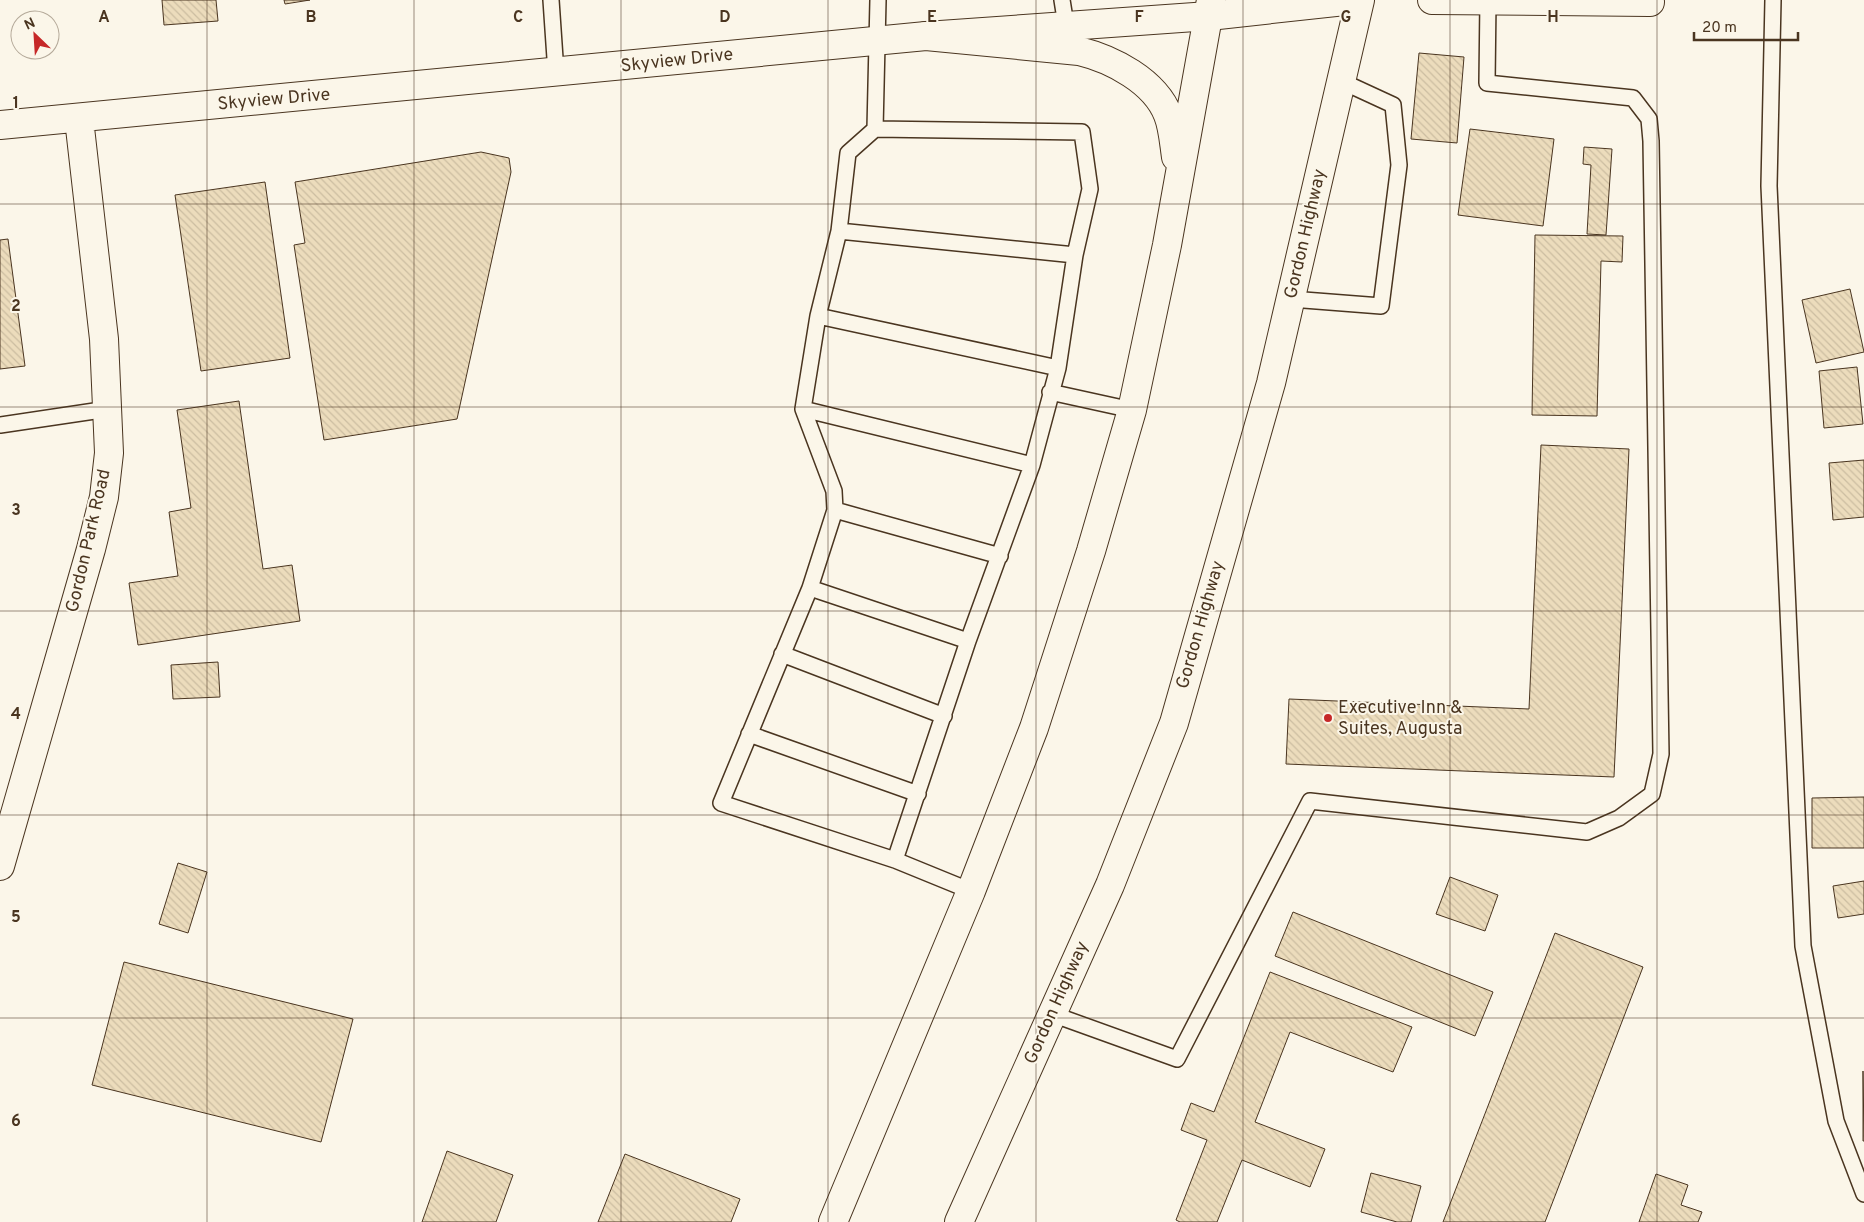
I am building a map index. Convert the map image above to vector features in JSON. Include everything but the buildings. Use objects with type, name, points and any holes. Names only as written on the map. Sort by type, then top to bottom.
[{"type":"main road","name":"Skyview Drive","points":[[0,126],[926,36],[1064,12],[1210,8],[1354,0]]},
{"type":"main road","name":"Gordon Highway","points":[[959,1222],[1110,885],[1174,723],[1271,383],[1360,0]]},
{"type":"main road","points":[[1432,0],[1650,2]]},
{"type":"main road","points":[[833,1222],[972,890],[1034,728],[1091,551],[1132,410],[1167,245],[1210,8]]},
{"type":"main road","points":[[926,36],[1079,51],[1100,56],[1109,61],[1136,78],[1160,98],[1169,116],[1179,178]]},
{"type":"main road","name":"Gordon Park Road","points":[[0,866],[104,497],[109,453],[104,339],[79,119]]},
{"type":"lane","points":[[551,0],[556,73]]},
{"type":"lane","points":[[875,129],[878,0]]},
{"type":"lane","points":[[1052,1014],[1177,1059],[1310,801],[1587,832],[1620,818],[1652,794],[1661,754],[1652,141],[1649,119],[1634,98],[1487,84],[1488,0]]},
{"type":"lane","points":[[1773,0],[1769,186],[1803,946],[1836,1121],[1864,1194]]},
{"type":"lane","points":[[1291,299],[1380,306],[1400,164],[1393,104],[1341,81]]},
{"type":"lane","points":[[895,860],[968,641],[1032,465],[1050,392],[1058,368],[1075,255],[1090,189],[1082,132],[875,129],[848,153],[839,231],[818,316],[803,410],[834,491],[835,510],[810,588],[721,803],[895,860],[972,890]]},
{"type":"lane","points":[[839,231],[1075,255]]},
{"type":"lane","points":[[818,316],[1058,368]]},
{"type":"lane","points":[[1050,392],[1132,410]]},
{"type":"lane","points":[[0,425],[108,409]]},
{"type":"lane","points":[[803,410],[1032,465]]},
{"type":"lane","points":[[835,510],[1000,556]]},
{"type":"lane","points":[[810,588],[968,641]]},
{"type":"lane","points":[[782,654],[944,716]]},
{"type":"lane","points":[[749,734],[918,794]]},
{"type":"place","name":"Executive Inn & Suites, Augusta","points":[[1328,718]]}]
